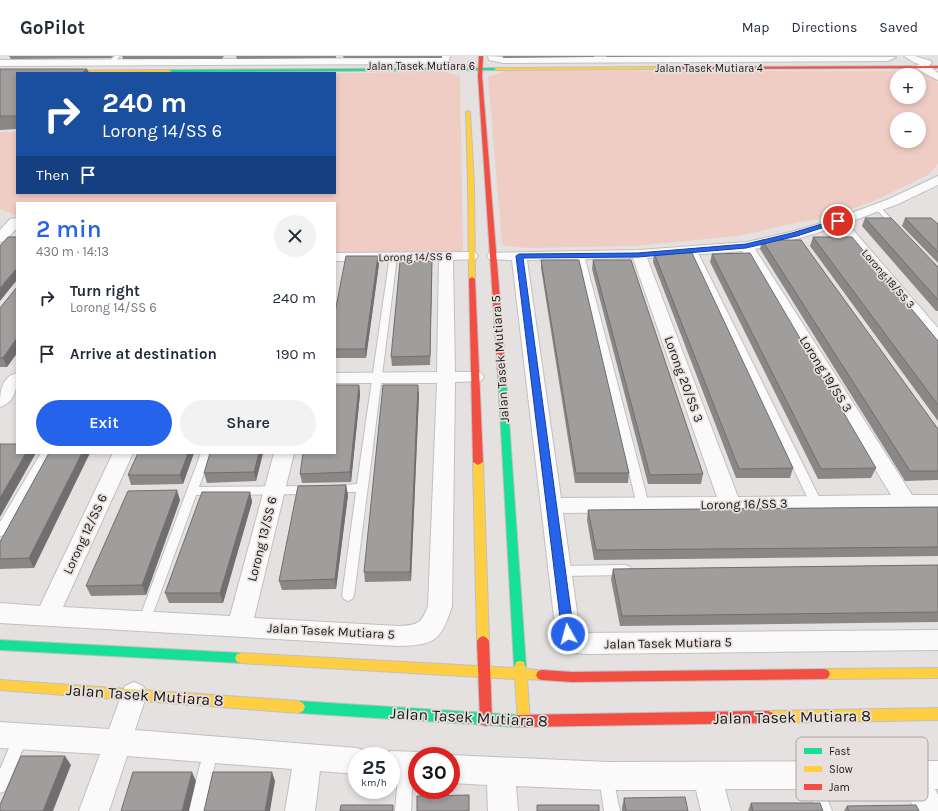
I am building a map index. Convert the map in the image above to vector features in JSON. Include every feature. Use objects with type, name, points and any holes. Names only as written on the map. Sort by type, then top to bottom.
[{"type":"street","points":[[492,57],[503,60],[606,60]]},
{"type":"street","points":[[799,59],[889,57]]},
{"type":"street","name":"Jalan Tasek Mutiara 4","points":[[481,65],[505,67],[799,59],[911,59],[929,67]]},
{"type":"street","name":"Jalan Tasek Mutiara 4","points":[[505,67],[606,60],[929,67],[938,63]]},
{"type":"street","name":"Jalan Tasek Mutiara 6","points":[[0,72],[106,67],[338,61],[445,62],[466,68],[481,65]]},
{"type":"street","name":"Jalan Tasek Mutiara 6","points":[[222,64],[445,62]]},
{"type":"street","points":[[0,63],[106,67]]},
{"type":"street","name":"Jalan Tasek Mutiara 5","points":[[481,65],[487,183],[494,256],[524,722]]},
{"type":"street","name":"Jalan Tasek Mutiara 6","points":[[0,67],[106,67]]},
{"type":"street","points":[[929,67],[938,77]]},
{"type":"street","name":"Jalan Tasek Mutiara 5","points":[[467,99],[471,184],[473,377],[486,720]]},
{"type":"street","points":[[494,256],[638,255],[746,246],[797,238],[916,192],[938,180]]},
{"type":"street","points":[[471,184],[487,183]]},
{"type":"street","points":[[0,216],[16,222],[0,238]]},
{"type":"street","name":"Lorong 18/SS 3","points":[[838,221],[933,326],[938,338]]},
{"type":"street","name":"Lorong 19/SS 3","points":[[746,246],[906,502]]},
{"type":"street","name":"Lorong 20/SS 3","points":[[638,255],[730,504]]},
{"type":"street","name":"Lorong 14/SS 6","points":[[336,257],[471,256]]},
{"type":"street","name":"Jalan Tasek Mutiara 5","points":[[519,256],[568,634],[574,643],[938,640]]},
{"type":"street","name":"Jalan Tasek Mutiara 5","points":[[240,626],[398,636],[422,635],[434,624],[440,606],[450,377],[446,257]]},
{"type":"street","points":[[336,378],[473,377]]},
{"type":"street","points":[[0,401],[11,379]]},
{"type":"street","name":"Lorong 12/SS 6","points":[[47,616],[123,454]]},
{"type":"street","name":"Lorong 13/SS 6","points":[[240,626],[284,454]]},
{"type":"street","name":"Lorong 16/SS 3","points":[[551,506],[938,502]]},
{"type":"street","points":[[0,613],[240,626]]},
{"type":"street","points":[[0,645],[572,677],[938,673]]},
{"type":"street","name":"Jalan Tasek Mutiara 8","points":[[0,685],[524,722],[938,714]]},
{"type":"street","points":[[94,811],[134,694]]},
{"type":"street","points":[[11,736],[118,742],[348,760]]},
{"type":"street","points":[[300,811],[308,758]]},
{"type":"street","points":[[460,769],[502,772],[607,776],[796,775]]},
{"type":"street","points":[[502,772],[504,811]]},
{"type":"street","points":[[707,776],[716,811]]},
{"type":"street","points":[[928,794],[930,811]]},
{"type":"lane","points":[[106,67],[118,56]]},
{"type":"lane","points":[[877,207],[903,234]]},
{"type":"lane","points":[[692,250],[816,503]]},
{"type":"lane","points":[[580,256],[643,505]]},
{"type":"lane","points":[[348,596],[393,257]]},
{"type":"lane","points":[[0,532],[45,454]]},
{"type":"lane","points":[[144,622],[206,454]]},
{"type":"lane","points":[[192,491],[275,491],[362,488]]},
{"type":"lane","points":[[560,571],[639,570]]},
{"type":"lane","points":[[0,786],[11,736]]},
{"type":"lane","points":[[196,811],[211,750]]},
{"type":"lane","points":[[403,811],[405,765]]},
{"type":"lane","points":[[607,776],[612,811]]},
{"type":"lane","points":[[821,801],[824,811]]},
{"type":"shaded area","points":[[504,71],[890,71],[890,104],[926,104],[926,72],[938,83],[938,164],[928,175],[874,201],[829,217],[738,236],[635,246],[527,248],[502,245],[488,77]]},
{"type":"shaded area","points":[[444,72],[460,76],[463,252],[336,252],[336,202],[16,202],[16,216],[0,209],[0,132],[16,132],[16,194],[336,194],[336,73]]},
{"type":"building","points":[[0,69],[87,69],[83,72],[16,72],[16,116],[0,116]]},
{"type":"building","points":[[865,218],[891,218],[938,267],[938,300]]},
{"type":"building","points":[[905,218],[931,218],[938,224],[938,252]]},
{"type":"building","points":[[8,237],[16,237],[16,269],[0,288],[0,246]]},
{"type":"building","points":[[813,237],[852,237],[938,341],[938,405]]},
{"type":"building","points":[[762,240],[801,240],[938,429],[938,471],[910,471]]},
{"type":"building","points":[[654,253],[692,253],[793,468],[739,469]]},
{"type":"building","points":[[750,253],[876,468],[821,469],[712,254]]},
{"type":"building","points":[[346,256],[378,256],[365,349],[336,349],[336,307]]},
{"type":"building","points":[[541,260],[579,260],[629,473],[576,473]]},
{"type":"building","points":[[593,260],[631,260],[703,474],[650,475]]},
{"type":"building","points":[[432,261],[430,356],[391,357],[400,262]]},
{"type":"building","points":[[16,288],[16,339],[3,358],[0,358],[0,308]]},
{"type":"building","points":[[336,385],[359,385],[350,472],[300,474],[303,454],[336,454]]},
{"type":"building","points":[[383,385],[418,385],[410,572],[364,572]]},
{"type":"building","points":[[0,444],[16,444],[16,454],[25,454],[0,498]]},
{"type":"building","points":[[48,454],[81,454],[29,558],[0,559],[0,542]]},
{"type":"building","points":[[138,454],[188,454],[180,475],[128,475]]},
{"type":"building","points":[[210,454],[259,454],[254,472],[204,473]]},
{"type":"building","points":[[346,485],[335,579],[279,581],[298,486]]},
{"type":"building","points":[[177,490],[142,585],[86,586],[128,491]]},
{"type":"building","points":[[202,492],[250,492],[220,593],[165,593]]},
{"type":"building","points":[[938,507],[938,547],[596,550],[588,510]]},
{"type":"building","points":[[938,565],[938,612],[622,616],[613,569]]},
{"type":"building","points":[[21,756],[65,756],[43,811],[0,811],[0,805]]},
{"type":"building","points":[[133,772],[192,772],[182,811],[121,811]]},
{"type":"building","points":[[213,772],[272,772],[265,811],[204,811]]},
{"type":"building","points":[[460,795],[469,795],[469,811],[417,811],[417,799],[460,799]]},
{"type":"building","points":[[685,797],[688,811],[626,811],[624,798]]},
{"type":"building","points":[[751,803],[820,803],[823,811],[753,811]]},
{"type":"building","points":[[341,805],[393,805],[393,811],[340,811]]},
{"type":"building","points":[[537,805],[599,805],[599,811],[537,811]]},
{"type":"building","points":[[916,805],[919,811],[849,811],[847,806]]},
{"type":"traffic: fast","points":[[170,71],[496,69]]},
{"type":"traffic: fast","points":[[502,376],[520,666]]},
{"type":"traffic: fast","points":[[0,645],[241,658]]},
{"type":"traffic: fast","points":[[299,707],[518,721]]},
{"type":"traffic: slow","points":[[496,69],[658,68]]},
{"type":"traffic: slow","points":[[0,72],[170,71]]},
{"type":"traffic: slow","points":[[468,112],[471,184],[472,279]]},
{"type":"traffic: slow","points":[[478,462],[483,641]]},
{"type":"traffic: slow","points":[[241,658],[542,675]]},
{"type":"traffic: slow","points":[[520,666],[524,721]]},
{"type":"traffic: slow","points":[[824,674],[938,673]]},
{"type":"traffic: slow","points":[[0,685],[299,707]]},
{"type":"traffic: slow","points":[[768,717],[938,714]]},
{"type":"traffic: jam","points":[[481,56],[480,76],[502,376]]},
{"type":"traffic: jam","points":[[658,68],[938,67]]},
{"type":"traffic: jam","points":[[472,279],[478,462]]},
{"type":"traffic: jam","points":[[483,641],[486,720]]},
{"type":"traffic: jam","points":[[542,675],[572,677],[824,674]]},
{"type":"traffic: jam","points":[[518,721],[768,717]]},
{"type":"route","points":[[568,634],[519,256],[638,255],[746,246],[838,221]]}]
